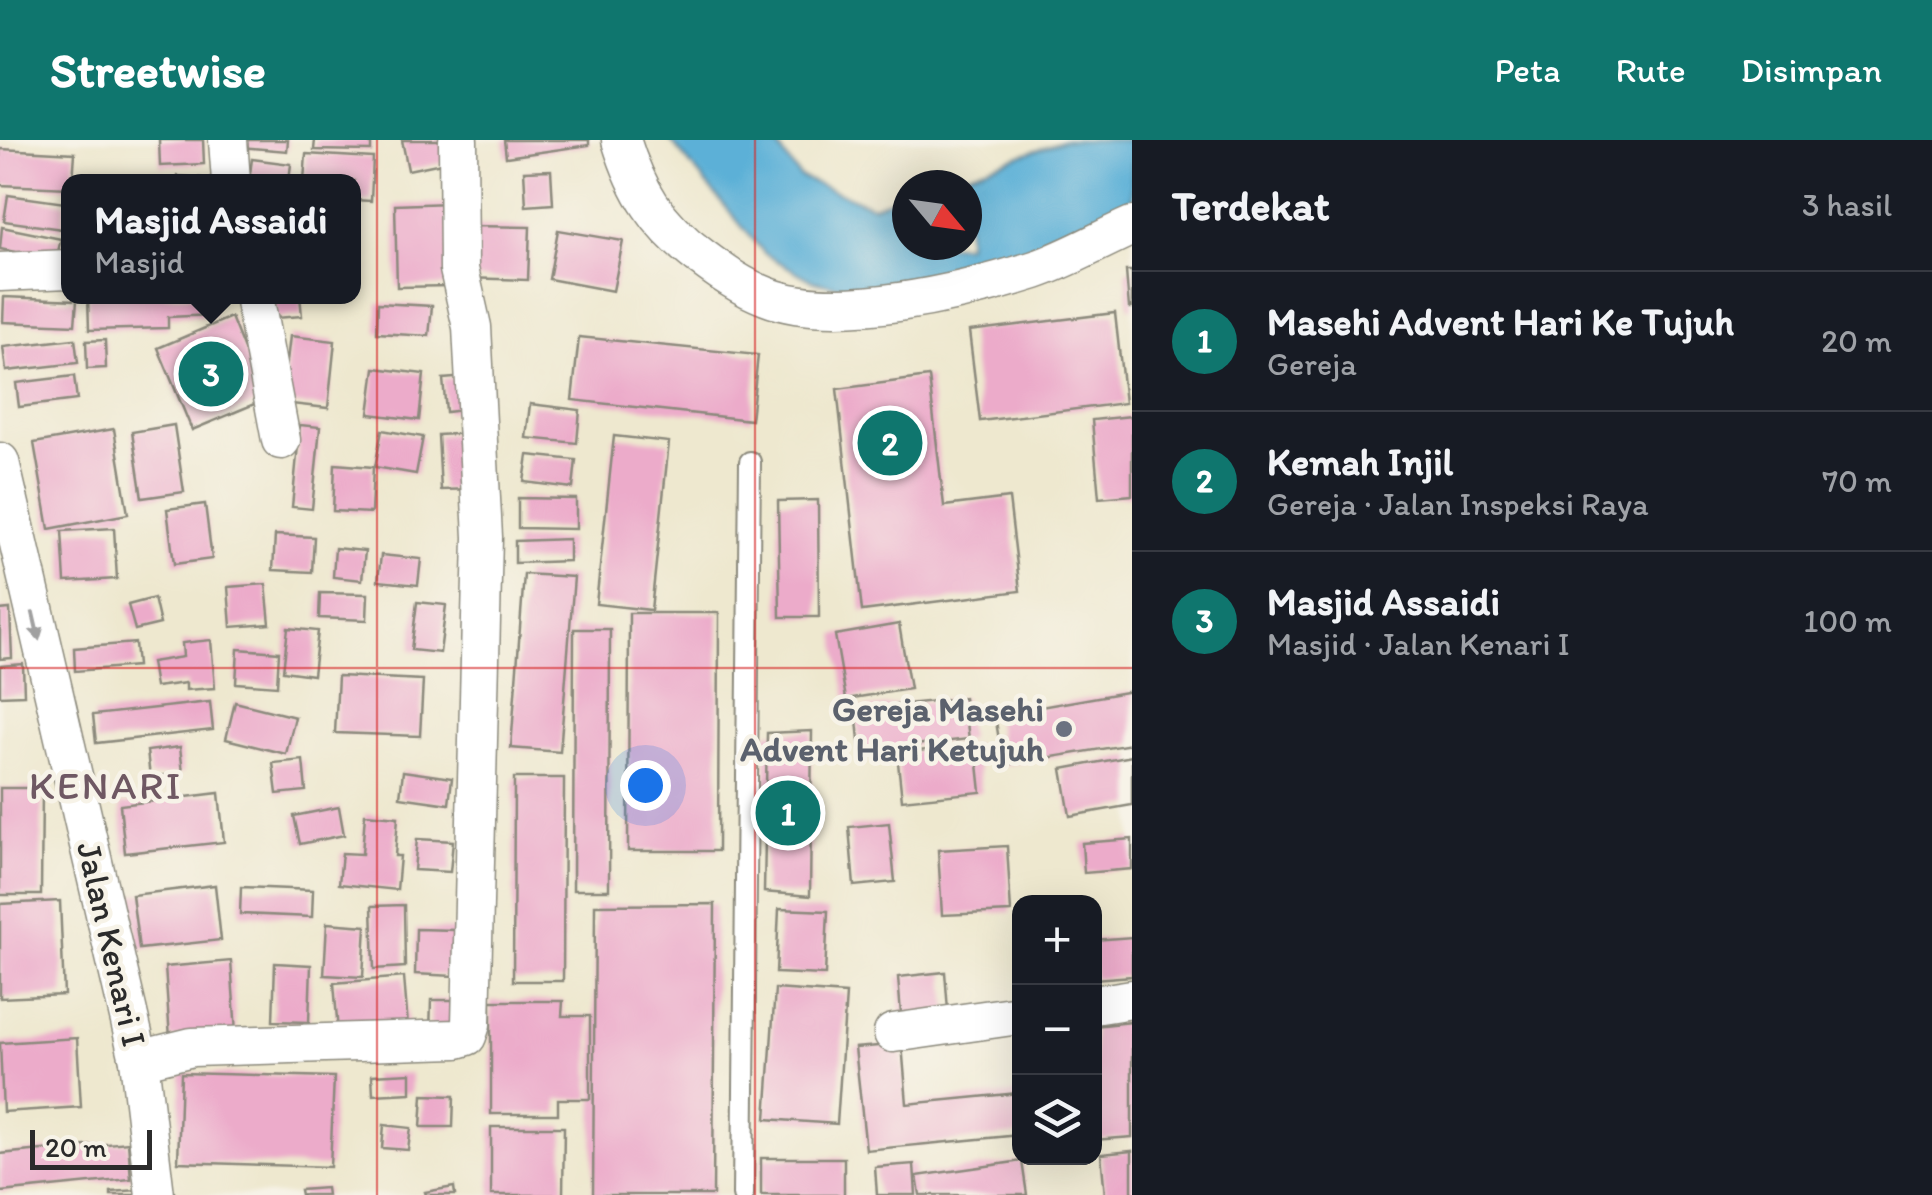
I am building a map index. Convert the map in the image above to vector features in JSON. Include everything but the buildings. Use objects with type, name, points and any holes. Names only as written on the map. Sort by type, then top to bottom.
[{"type":"street","points":[[228,140],[230,174]]},
{"type":"street","points":[[139,1060],[192,1047],[467,1036],[471,1024],[484,537],[472,326],[459,269],[458,140]]},
{"type":"street","points":[[621,140],[632,174],[651,210],[688,248],[726,276],[769,298],[826,306],[934,298],[1038,269],[1132,226]]},
{"type":"street","points":[[0,272],[61,269]]},
{"type":"street","points":[[255,304],[280,440]]},
{"type":"street","name":"Jalan Kenari I","points":[[0,462],[139,1060],[155,1195]]},
{"type":"street","points":[[1102,1003],[1132,999]]},
{"type":"street","points":[[893,1034],[1012,1016]]},
{"type":"lane","points":[[742,1195],[750,462]]},
{"type":"water","points":[[670,140],[773,140],[800,177],[872,206],[892,199],[892,260],[982,260],[982,170],[978,170],[1065,140],[1132,140],[1132,210],[1076,238],[985,271],[870,293],[813,281],[765,254]]},
{"type":"place","name":"Masjid Assaidi","points":[[211,374]]},
{"type":"place","name":"Kemah Injil","points":[[890,443]]},
{"type":"place","name":"Gereja Masehi Advent Hari Ketujuh","points":[[1064,729]]},
{"type":"place","name":"Masehi Advent Hari Ke Tujuh","points":[[788,813]]},
{"type":"district","name":"KENARI","points":[[106,785]]}]
